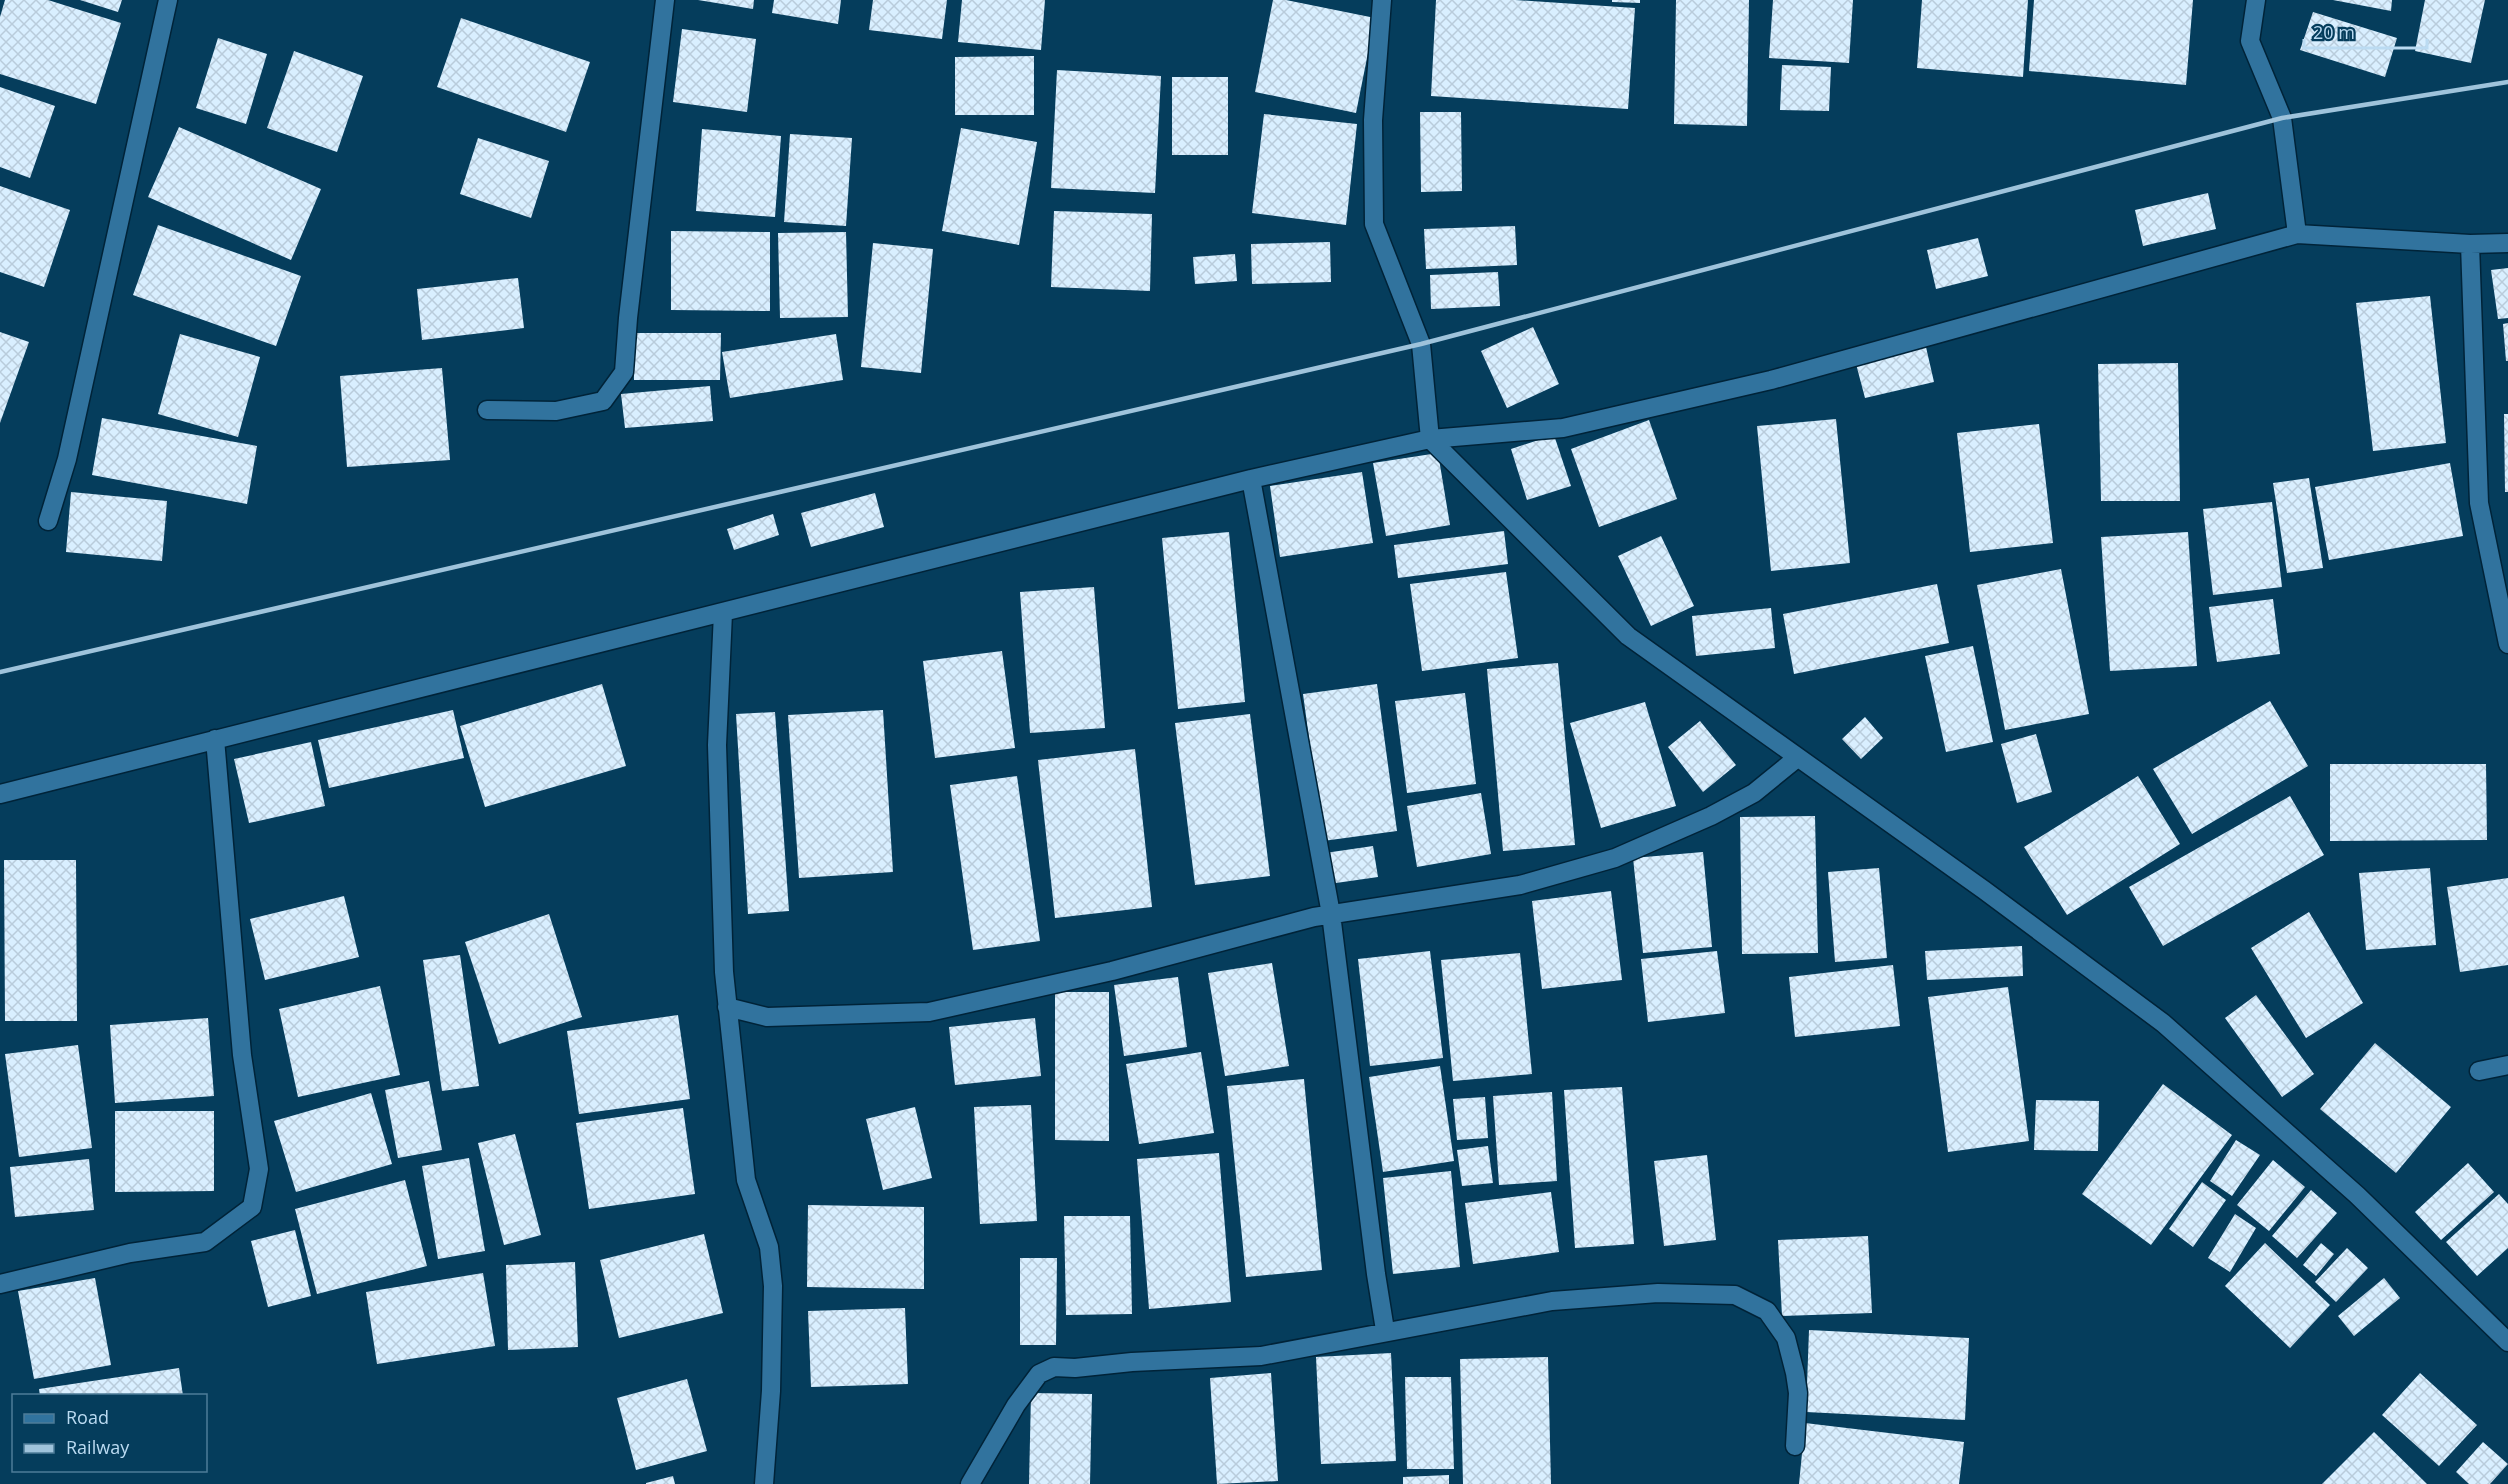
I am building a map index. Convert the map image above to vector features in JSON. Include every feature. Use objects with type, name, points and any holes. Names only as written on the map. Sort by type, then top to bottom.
[{"type":"street","points":[[48,521],[67,459],[168,0]]},
{"type":"street","points":[[487,410],[556,411],[603,401],[624,372],[628,318],[665,0]]},
{"type":"street","points":[[1382,0],[1373,120],[1374,224],[1421,344],[1430,439],[1628,636],[1984,890],[2163,1023],[2357,1195],[2508,1342]]},
{"type":"street","points":[[2256,0],[2250,41],[2282,118],[2297,234]]},
{"type":"street","points":[[0,794],[1251,479],[1430,439],[1563,428],[1771,380],[2297,234],[2470,244],[2508,243]]},
{"type":"street","points":[[2470,244],[2479,503],[2508,644]]},
{"type":"street","points":[[1251,479],[1331,914],[1374,1262],[1385,1330]]},
{"type":"street","points":[[723,613],[717,745],[723,960],[746,1180],[769,1247],[773,1286],[771,1391],[764,1484]]},
{"type":"street","points":[[0,1284],[130,1253],[205,1242],[252,1208],[259,1169],[242,1055],[215,739]]},
{"type":"street","points":[[727,1007],[768,1017],[929,1012],[1112,971],[1331,914],[1521,885],[1615,858],[1711,816],[1754,793],[1797,758]]},
{"type":"street","points":[[2479,1071],[2508,1065]]},
{"type":"street","points":[[970,1484],[1016,1405],[1039,1374],[1054,1367],[1076,1368],[1132,1362],[1261,1356],[1385,1330],[1552,1300],[1658,1293],[1735,1295],[1767,1311],[1786,1338],[1798,1393],[1796,1446]]},
{"type":"building","points":[[5,0],[48,0],[121,23],[96,104],[0,74],[0,17]]},
{"type":"building","points":[[80,0],[122,0],[118,12]]},
{"type":"building","points":[[698,0],[754,0],[753,9]]},
{"type":"building","points":[[774,0],[841,0],[838,24],[772,13]]},
{"type":"building","points":[[873,0],[947,0],[942,39],[869,30]]},
{"type":"building","points":[[962,0],[1045,0],[1041,50],[958,42]]},
{"type":"building","points":[[1273,0],[1286,0],[1375,18],[1356,113],[1255,92]]},
{"type":"building","points":[[1436,0],[1515,0],[1635,8],[1628,109],[1431,96]]},
{"type":"building","points":[[1612,0],[1640,0],[1640,3],[1612,2]]},
{"type":"building","points":[[1676,0],[1749,0],[1747,126],[1674,124]]},
{"type":"building","points":[[1773,0],[1853,0],[1849,63],[1769,58]]},
{"type":"building","points":[[1922,0],[2028,0],[2023,77],[1917,68]]},
{"type":"building","points":[[2034,0],[2193,0],[2186,85],[2029,71]]},
{"type":"building","points":[[2333,0],[2392,0],[2391,11]]},
{"type":"building","points":[[2425,0],[2485,0],[2471,63],[2415,51]]},
{"type":"building","points":[[2313,12],[2397,38],[2385,77],[2300,50]]},
{"type":"building","points":[[461,18],[590,62],[566,132],[437,87]]},
{"type":"building","points":[[682,29],[756,39],[747,112],[673,102]]},
{"type":"building","points":[[218,38],[267,54],[246,124],[196,108]]},
{"type":"building","points":[[294,51],[363,76],[337,152],[267,128]]},
{"type":"building","points":[[1034,56],[1034,115],[955,115],[955,57]]},
{"type":"building","points":[[1782,65],[1831,67],[1829,111],[1780,110]]},
{"type":"building","points":[[1057,70],[1161,76],[1155,193],[1051,188]]},
{"type":"building","points":[[1172,77],[1228,77],[1228,155],[1172,155]]},
{"type":"building","points":[[0,87],[55,106],[30,178],[0,167]]},
{"type":"building","points":[[1420,112],[1461,112],[1462,191],[1421,192]]},
{"type":"building","points":[[1264,114],[1357,124],[1346,225],[1252,213]]},
{"type":"building","points":[[179,127],[321,189],[291,260],[148,197]]},
{"type":"building","points":[[961,128],[1037,142],[1019,245],[942,231]]},
{"type":"building","points":[[702,129],[781,136],[775,217],[696,211]]},
{"type":"building","points":[[790,134],[852,138],[846,226],[784,222]]},
{"type":"building","points":[[478,138],[549,161],[531,218],[460,194]]},
{"type":"building","points":[[0,186],[70,210],[44,287],[0,272]]},
{"type":"building","points":[[2208,193],[2216,229],[2143,246],[2135,210]]},
{"type":"building","points":[[1054,211],[1152,214],[1150,291],[1051,287]]},
{"type":"building","points":[[158,225],[301,276],[276,346],[133,295]]},
{"type":"building","points":[[1515,226],[1517,265],[1426,269],[1424,229]]},
{"type":"building","points":[[671,231],[770,232],[770,311],[671,310]]},
{"type":"building","points":[[846,232],[848,317],[780,318],[778,233]]},
{"type":"building","points":[[1978,238],[1988,276],[1936,289],[1927,250]]},
{"type":"building","points":[[1330,242],[1331,282],[1252,284],[1251,244]]},
{"type":"building","points":[[873,243],[933,249],[921,373],[861,367]]},
{"type":"building","points":[[1235,254],[1237,281],[1195,284],[1193,257]]},
{"type":"building","points":[[2508,268],[2508,318],[2498,319],[2491,270]]},
{"type":"building","points":[[1498,272],[1500,306],[1431,309],[1430,275]]},
{"type":"building","points":[[518,278],[524,328],[422,340],[417,289]]},
{"type":"building","points":[[2430,296],[2446,443],[2373,451],[2356,303]]},
{"type":"building","points":[[2508,323],[2508,361],[2506,361],[2503,324]]},
{"type":"building","points":[[1533,327],[1559,384],[1507,408],[1481,351]]},
{"type":"building","points":[[0,332],[29,342],[0,423]]},
{"type":"building","points":[[633,333],[721,333],[720,380],[634,380]]},
{"type":"building","points":[[180,334],[260,357],[238,437],[158,414]]},
{"type":"building","points":[[836,334],[843,380],[730,398],[722,352]]},
{"type":"building","points":[[1926,347],[1934,382],[1865,398],[1856,364]]},
{"type":"building","points":[[2178,363],[2180,501],[2101,501],[2098,364]]},
{"type":"building","points":[[442,368],[450,460],[347,467],[340,376]]},
{"type":"building","points":[[710,386],[713,421],[625,428],[621,394]]},
{"type":"building","points":[[2504,414],[2508,414],[2508,492],[2505,492]]},
{"type":"building","points":[[102,418],[257,446],[247,504],[92,475]]},
{"type":"building","points":[[1836,419],[1850,563],[1771,571],[1757,426]]},
{"type":"building","points":[[1649,420],[1677,499],[1599,527],[1571,449]]},
{"type":"building","points":[[2039,424],[2053,543],[1970,552],[1957,433]]},
{"type":"building","points":[[1554,435],[1571,486],[1527,500],[1511,449]]},
{"type":"building","points":[[1438,453],[1450,525],[1386,536],[1373,463]]},
{"type":"building","points":[[2450,463],[2463,536],[2329,560],[2315,487]]},
{"type":"building","points":[[1362,472],[1373,543],[1280,557],[1270,486]]},
{"type":"building","points":[[2309,478],[2323,568],[2287,573],[2273,483]]},
{"type":"building","points":[[71,492],[167,501],[162,561],[66,552]]},
{"type":"building","points":[[875,493],[884,527],[811,547],[801,513]]},
{"type":"building","points":[[2272,502],[2282,587],[2213,595],[2203,509]]},
{"type":"building","points":[[773,514],[779,535],[734,550],[727,529]]},
{"type":"building","points":[[1504,531],[1508,564],[1398,578],[1394,545]]},
{"type":"building","points":[[1229,532],[1245,702],[1178,709],[1162,538]]},
{"type":"building","points":[[2188,532],[2197,666],[2110,671],[2101,537]]},
{"type":"building","points":[[1661,536],[1694,606],[1651,626],[1618,556]]},
{"type":"building","points":[[2061,569],[2089,714],[2005,730],[1977,585]]},
{"type":"building","points":[[1506,572],[1518,658],[1422,671],[1410,584]]},
{"type":"building","points":[[1937,584],[1949,643],[1794,674],[1783,614]]},
{"type":"building","points":[[1094,587],[1105,728],[1030,733],[1020,592]]},
{"type":"building","points":[[2273,599],[2280,654],[2217,662],[2209,607]]},
{"type":"building","points":[[1771,608],[1775,648],[1696,656],[1692,616]]},
{"type":"building","points":[[1973,646],[1993,742],[1946,752],[1925,656]]},
{"type":"building","points":[[1002,651],[1015,748],[935,758],[923,661]]},
{"type":"building","points":[[1558,663],[1575,845],[1503,851],[1487,669]]},
{"type":"building","points":[[602,684],[626,766],[485,807],[460,726]]},
{"type":"building","points":[[1377,684],[1397,831],[1323,841],[1303,694]]},
{"type":"building","points":[[1465,693],[1476,784],[1407,793],[1395,701]]},
{"type":"building","points":[[2270,701],[2308,766],[2192,834],[2153,769]]},
{"type":"building","points":[[1645,702],[1676,806],[1601,828],[1570,723]]},
{"type":"building","points":[[453,710],[464,758],[329,788],[318,740]]},
{"type":"building","points":[[883,710],[893,872],[799,878],[788,715]]},
{"type":"building","points":[[775,712],[789,911],[748,914],[736,714]]},
{"type":"building","points":[[1250,714],[1270,876],[1195,885],[1175,723]]},
{"type":"building","points":[[1865,717],[1883,738],[1861,759],[1842,739]]},
{"type":"building","points":[[1700,721],[1736,765],[1703,792],[1668,747]]},
{"type":"building","points":[[2036,734],[2052,792],[2017,803],[2001,744]]},
{"type":"building","points":[[311,742],[325,806],[249,823],[234,759]]},
{"type":"building","points":[[1135,749],[1152,907],[1055,918],[1038,760]]},
{"type":"building","points":[[2330,764],[2486,764],[2487,840],[2330,841]]},
{"type":"building","points":[[1017,776],[1040,941],[973,950],[950,785]]},
{"type":"building","points":[[2138,776],[2180,844],[2067,915],[2024,847]]},
{"type":"building","points":[[1481,793],[1491,854],[1417,867],[1407,806]]},
{"type":"building","points":[[2290,796],[2324,855],[2163,946],[2129,887]]},
{"type":"building","points":[[1815,816],[1818,953],[1742,954],[1740,817]]},
{"type":"building","points":[[1373,846],[1378,877],[1329,884],[1325,853]]},
{"type":"building","points":[[1703,852],[1712,947],[1643,953],[1633,858]]},
{"type":"building","points":[[4,860],[76,860],[77,1021],[5,1021]]},
{"type":"building","points":[[1879,868],[1887,958],[1835,962],[1828,872]]},
{"type":"building","points":[[2430,868],[2436,945],[2366,950],[2359,873]]},
{"type":"building","points":[[2508,878],[2508,965],[2460,972],[2447,887]]},
{"type":"building","points":[[1611,891],[1622,980],[1542,989],[1532,901]]},
{"type":"building","points":[[344,896],[359,957],[265,980],[250,919]]},
{"type":"building","points":[[2309,912],[2363,1003],[2306,1038],[2251,948]]},
{"type":"building","points":[[549,914],[582,1017],[499,1044],[465,942]]},
{"type":"building","points":[[2022,946],[2023,976],[1927,980],[1925,951]]},
{"type":"building","points":[[1430,951],[1443,1058],[1370,1066],[1358,959]]},
{"type":"building","points":[[1717,951],[1725,1013],[1648,1022],[1641,959]]},
{"type":"building","points":[[1520,953],[1532,1074],[1453,1081],[1441,960]]},
{"type":"building","points":[[460,955],[479,1086],[442,1091],[423,960]]},
{"type":"building","points":[[1272,963],[1289,1066],[1225,1076],[1208,973]]},
{"type":"building","points":[[1893,965],[1900,1026],[1795,1037],[1789,977]]},
{"type":"building","points":[[1178,977],[1187,1047],[1124,1056],[1114,985]]},
{"type":"building","points":[[380,986],[400,1075],[298,1097],[279,1009]]},
{"type":"building","points":[[2008,987],[2029,1141],[1948,1152],[1928,997]]},
{"type":"building","points":[[1055,992],[1109,992],[1109,1141],[1055,1140]]},
{"type":"building","points":[[2256,995],[2314,1074],[2282,1097],[2225,1018]]},
{"type":"building","points":[[678,1015],[690,1099],[579,1114],[567,1031]]},
{"type":"building","points":[[208,1018],[214,1096],[115,1103],[110,1025]]},
{"type":"building","points":[[1035,1018],[1041,1076],[955,1085],[949,1027]]},
{"type":"building","points":[[2375,1043],[2451,1107],[2396,1173],[2320,1109]]},
{"type":"building","points":[[78,1045],[92,1148],[19,1157],[5,1054]]},
{"type":"building","points":[[1201,1052],[1214,1133],[1139,1144],[1126,1064]]},
{"type":"building","points":[[1440,1066],[1454,1161],[1383,1172],[1369,1077]]},
{"type":"building","points":[[1304,1079],[1322,1270],[1246,1277],[1227,1086]]},
{"type":"building","points":[[429,1081],[442,1150],[398,1158],[385,1090]]},
{"type":"building","points":[[2163,1084],[2232,1135],[2151,1245],[2082,1194]]},
{"type":"building","points":[[1622,1087],[1634,1244],[1575,1248],[1564,1090]]},
{"type":"building","points":[[1552,1092],[1557,1181],[1499,1185],[1493,1096]]},
{"type":"building","points":[[371,1093],[392,1164],[296,1192],[274,1121]]},
{"type":"building","points":[[1485,1097],[1488,1138],[1457,1140],[1453,1099]]},
{"type":"building","points":[[2036,1100],[2099,1101],[2098,1151],[2034,1150]]},
{"type":"building","points":[[1031,1105],[1037,1221],[980,1224],[974,1107]]},
{"type":"building","points":[[915,1107],[932,1178],[883,1190],[866,1119]]},
{"type":"building","points":[[683,1108],[695,1194],[589,1209],[576,1123]]},
{"type":"building","points":[[115,1111],[214,1111],[214,1191],[115,1192]]},
{"type":"building","points":[[515,1134],[541,1235],[504,1245],[478,1143]]},
{"type":"building","points":[[2236,1140],[2260,1155],[2232,1196],[2210,1181]]},
{"type":"building","points":[[1488,1146],[1493,1183],[1462,1186],[1457,1150]]},
{"type":"building","points":[[1219,1153],[1231,1302],[1149,1309],[1137,1159]]},
{"type":"building","points":[[1707,1155],[1716,1240],[1664,1246],[1654,1161]]},
{"type":"building","points":[[469,1158],[485,1251],[438,1259],[422,1166]]},
{"type":"building","points":[[89,1159],[94,1210],[15,1217],[10,1167]]},
{"type":"building","points":[[2273,1160],[2305,1187],[2269,1231],[2237,1205]]},
{"type":"building","points":[[2468,1163],[2494,1192],[2441,1240],[2415,1212]]},
{"type":"building","points":[[1451,1171],[1460,1267],[1393,1274],[1383,1178]]},
{"type":"building","points":[[405,1180],[427,1266],[317,1294],[295,1209]]},
{"type":"building","points":[[2202,1182],[2226,1200],[2193,1247],[2169,1229]]},
{"type":"building","points":[[2311,1190],[2337,1213],[2297,1258],[2272,1236]]},
{"type":"building","points":[[1551,1192],[1559,1252],[1473,1264],[1465,1203]]},
{"type":"building","points":[[2499,1194],[2508,1204],[2508,1248],[2477,1276],[2446,1242]]},
{"type":"building","points":[[808,1205],[924,1207],[924,1289],[807,1287]]},
{"type":"building","points":[[2235,1214],[2256,1228],[2230,1272],[2208,1258]]},
{"type":"building","points":[[1064,1216],[1130,1216],[1132,1314],[1066,1315]]},
{"type":"building","points":[[295,1230],[311,1296],[268,1307],[251,1241]]},
{"type":"building","points":[[704,1234],[723,1313],[619,1338],[600,1260]]},
{"type":"building","points":[[1868,1236],[1872,1313],[1782,1316],[1778,1240]]},
{"type":"building","points":[[2265,1243],[2330,1305],[2290,1348],[2225,1286]]},
{"type":"building","points":[[2321,1243],[2334,1254],[2316,1276],[2303,1265]]},
{"type":"building","points":[[2347,1248],[2368,1268],[2336,1302],[2315,1282]]},
{"type":"building","points":[[1020,1258],[1057,1258],[1056,1345],[1020,1345]]},
{"type":"building","points":[[575,1262],[578,1347],[508,1350],[506,1265]]},
{"type":"building","points":[[483,1273],[495,1346],[377,1364],[366,1292]]},
{"type":"building","points":[[95,1278],[111,1365],[34,1379],[18,1291]]},
{"type":"building","points":[[2384,1278],[2400,1298],[2354,1336],[2338,1316]]},
{"type":"building","points":[[905,1308],[908,1384],[811,1387],[808,1311]]},
{"type":"building","points":[[1809,1330],[1969,1338],[1965,1420],[1806,1412]]},
{"type":"building","points":[[1391,1353],[1396,1461],[1321,1464],[1316,1357]]},
{"type":"building","points":[[1548,1357],[1551,1484],[1463,1484],[1460,1359]]},
{"type":"building","points":[[179,1368],[183,1394],[40,1394],[39,1389]]},
{"type":"building","points":[[1271,1373],[1278,1481],[1217,1484],[1210,1378]]},
{"type":"building","points":[[2420,1373],[2477,1425],[2439,1466],[2382,1415]]},
{"type":"building","points":[[1405,1377],[1451,1377],[1454,1469],[1407,1469]]},
{"type":"building","points":[[687,1379],[707,1451],[636,1470],[617,1398]]},
{"type":"building","points":[[1031,1393],[1092,1394],[1090,1484],[1029,1484]]},
{"type":"building","points":[[1805,1423],[1964,1442],[1959,1484],[1799,1484]]},
{"type":"building","points":[[2374,1432],[2427,1484],[2322,1484]]},
{"type":"building","points":[[2483,1442],[2508,1464],[2490,1484],[2469,1484],[2456,1472]]},
{"type":"building","points":[[1449,1475],[1449,1484],[1403,1484],[1403,1477]]},
{"type":"building","points":[[673,1476],[675,1484],[646,1484],[646,1483]]},
{"type":"railway","points":[[0,672],[1421,344],[2282,118],[2508,82]]}]
